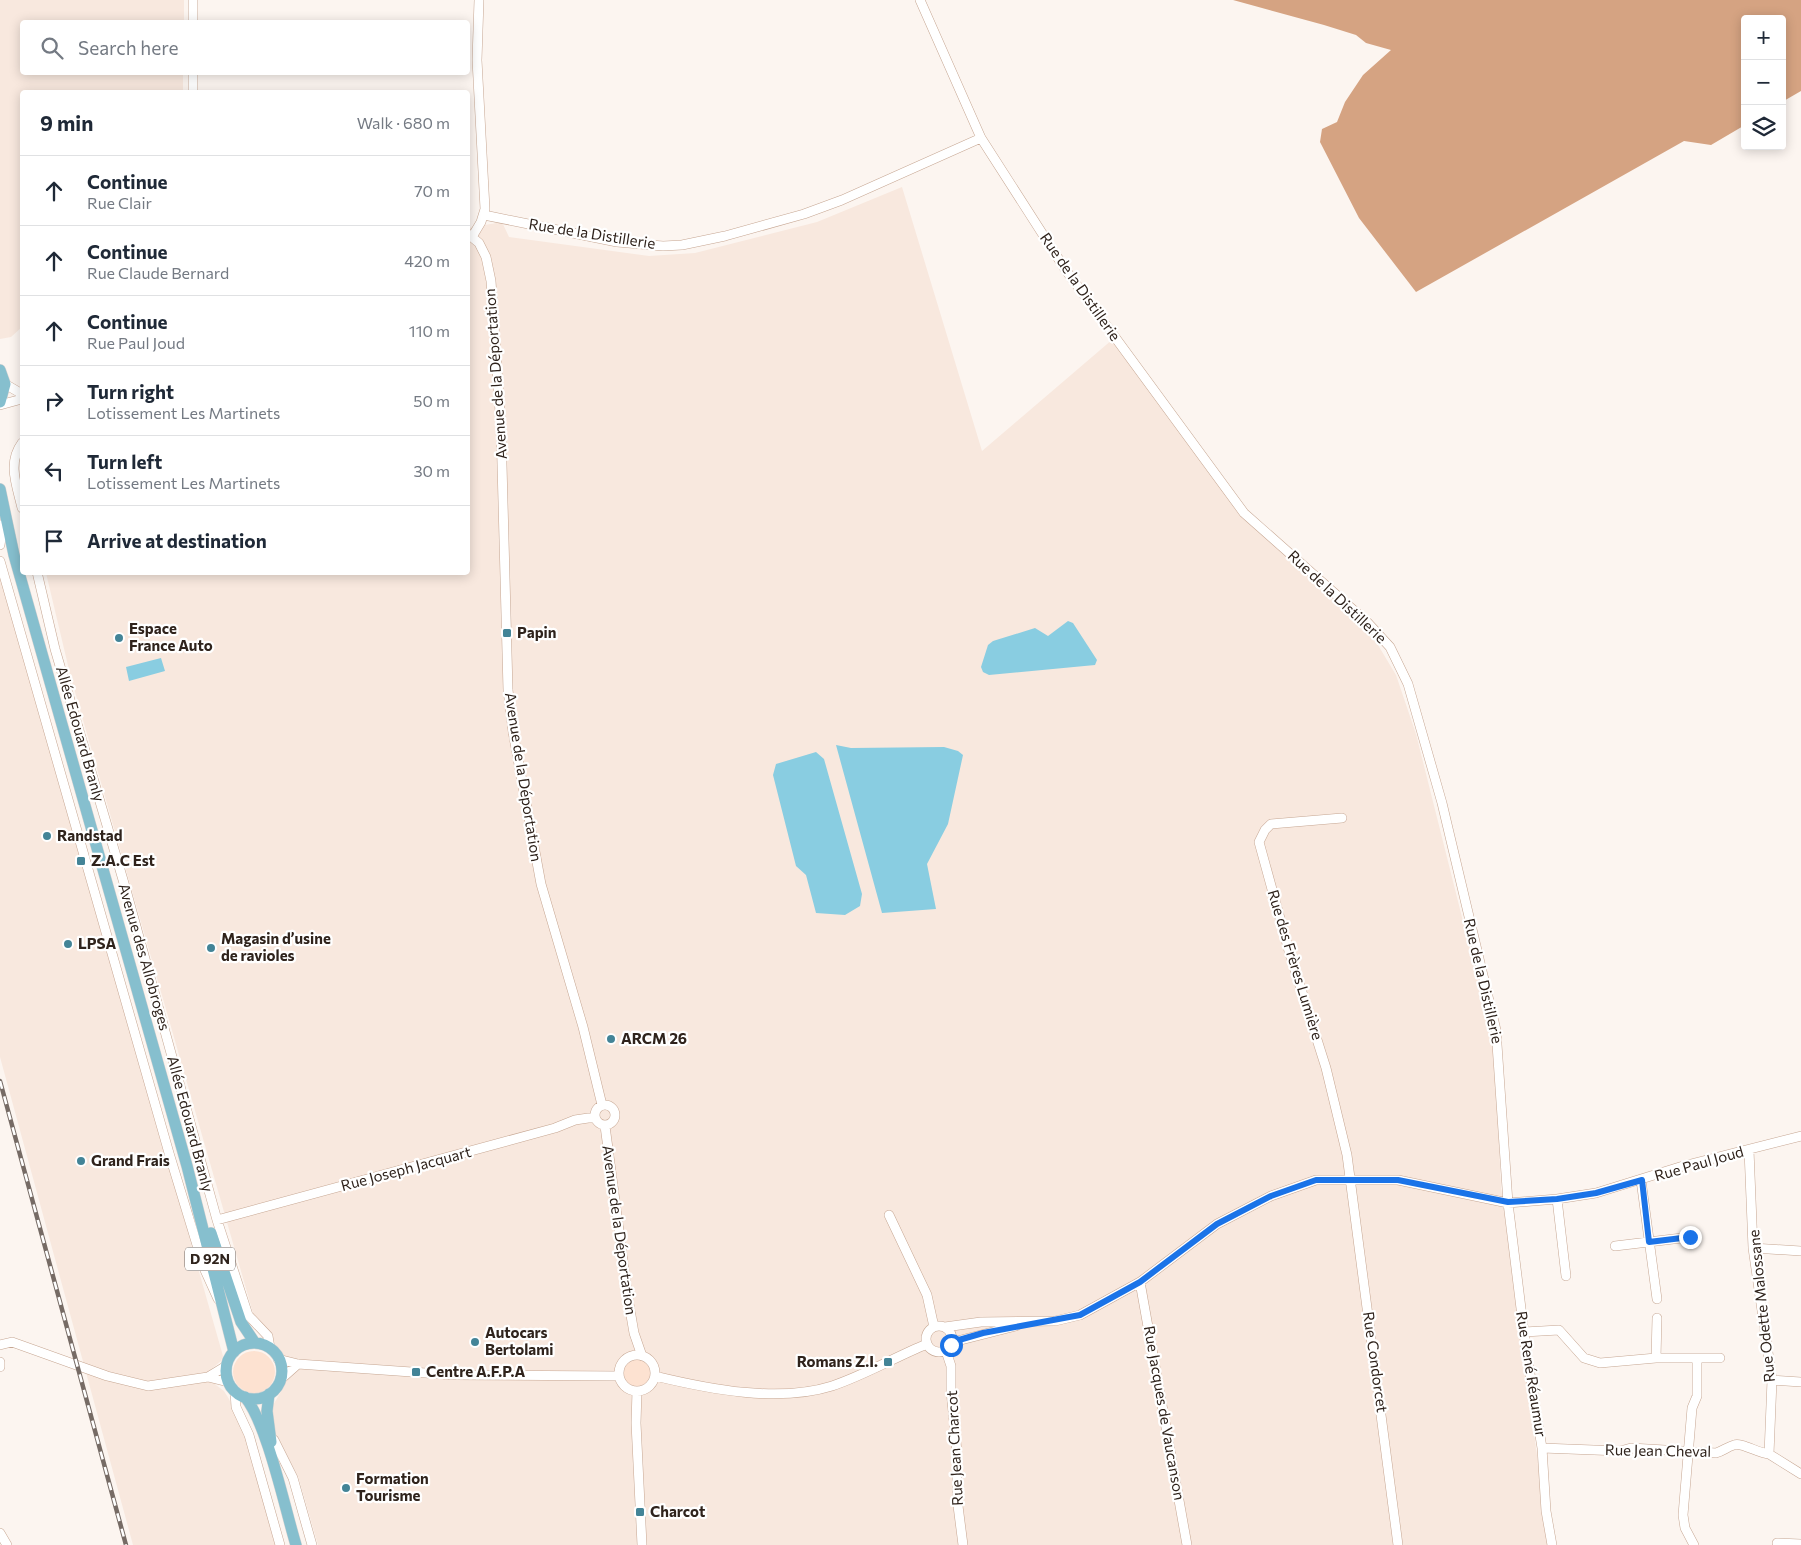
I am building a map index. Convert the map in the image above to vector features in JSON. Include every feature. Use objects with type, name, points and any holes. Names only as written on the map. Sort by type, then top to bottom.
[{"type":"main road","points":[[0,370],[5,384],[0,403]]},
{"type":"main road","name":"Avenue des Allobroges","points":[[0,489],[14,555]]},
{"type":"main road","name":"Avenue des Allobroges","points":[[2,518],[187,1166],[234,1352]]},
{"type":"main road","name":"Avenue des Allobroges","points":[[187,1166],[235,1306],[246,1332],[255,1344]]},
{"type":"main road","points":[[277,1478],[267,1410],[269,1394],[280,1380],[281,1366],[270,1348],[255,1344],[240,1347],[234,1352],[226,1366],[228,1382],[257,1419],[277,1478],[296,1545]]},
{"type":"main road","points":[[240,1395],[257,1398],[269,1394]]},
{"type":"street","points":[[193,0],[193,20]]},
{"type":"street","points":[[470,235],[484,215],[477,60],[478,0]]},
{"type":"street","name":"Rue de la Distillerie","points":[[920,0],[981,138],[1065,269],[1244,513],[1367,622],[1390,646],[1408,684],[1442,803],[1496,1030],[1501,1071],[1503,1152],[1508,1202]]},
{"type":"street","points":[[192,90],[193,75]]},
{"type":"street","name":"Rue de la Distillerie","points":[[484,215],[617,242],[664,246],[682,244],[725,236],[804,214],[842,200],[981,138]]},
{"type":"street","name":"Avenue de la Déportation","points":[[470,235],[486,257],[491,281],[501,427],[508,690],[513,732],[541,884],[583,1026],[602,1105]]},
{"type":"street","points":[[5,384],[20,393]]},
{"type":"street","points":[[0,403],[20,399]]},
{"type":"street","points":[[20,446],[14,456],[13,465],[20,498]]},
{"type":"street","points":[[0,546],[2,518]]},
{"type":"street","points":[[0,561],[168,1153],[204,1268],[211,1286],[223,1304]]},
{"type":"street","name":"Allée Edouard Branly","points":[[38,575],[55,649],[126,890],[217,1220],[248,1315],[268,1336],[270,1348]]},
{"type":"street","name":"Rue des Frères Lumière","points":[[1342,818],[1271,824],[1264,830],[1259,842],[1289,951],[1326,1068],[1347,1155],[1350,1179]]},
{"type":"street","points":[[602,1105],[611,1107],[615,1113],[613,1122],[605,1126],[600,1125],[595,1118],[596,1110],[602,1105]]},
{"type":"street","name":"Rue Joseph Jacquart","points":[[217,1220],[555,1128],[575,1120],[595,1118]]},
{"type":"street","name":"Avenue de la Déportation","points":[[605,1126],[634,1333]]},
{"type":"street","name":"Rue Paul Joud","points":[[1036,1322],[1080,1315],[1140,1282],[1217,1224],[1271,1196],[1316,1180],[1398,1180],[1508,1202],[1557,1199],[1596,1193],[1683,1166],[1801,1136]]},
{"type":"street","name":"Rue Odette Malossane","points":[[1749,1150],[1753,1248],[1772,1380],[1769,1454]]},
{"type":"street","name":"Rue Condorcet","points":[[1350,1179],[1398,1545]]},
{"type":"street","points":[[1642,1180],[1657,1298]]},
{"type":"street","points":[[1557,1199],[1566,1276]]},
{"type":"street","name":"Rue René Réaumur","points":[[1508,1202],[1524,1332],[1542,1448],[1546,1511],[1552,1545]]},
{"type":"street","points":[[889,1215],[927,1295],[934,1327]]},
{"type":"street","points":[[1615,1246],[1690,1237]]},
{"type":"street","points":[[1753,1248],[1801,1251]]},
{"type":"street","points":[[204,1268],[222,1279],[235,1306]]},
{"type":"street","name":"Rue Jacques de Vaucanson","points":[[1140,1282],[1187,1545]]},
{"type":"street","points":[[1656,1358],[1657,1318]]},
{"type":"street","points":[[927,1344],[928,1332],[934,1327],[980,1322],[1036,1322]]},
{"type":"street","points":[[952,1342],[983,1333],[1036,1322]]},
{"type":"street","points":[[927,1344],[937,1353],[946,1351],[952,1342],[952,1336],[945,1327]]},
{"type":"street","points":[[1524,1332],[1559,1330],[1584,1358],[1600,1363],[1656,1358],[1720,1358]]},
{"type":"street","points":[[634,1333],[642,1356]]},
{"type":"street","points":[[629,1356],[642,1356],[651,1361],[655,1376],[649,1387],[637,1392],[625,1387],[619,1376],[622,1362],[629,1356],[634,1333]]},
{"type":"street","points":[[0,1345],[12,1342],[107,1376],[141,1385],[148,1386],[208,1377],[228,1382]]},
{"type":"street","points":[[655,1376],[728,1390],[758,1392],[812,1390],[853,1378],[927,1344]]},
{"type":"street","name":"Rue Jean Charcot","points":[[946,1351],[951,1366],[957,1452],[958,1505],[963,1545]]},
{"type":"street","points":[[1694,1545],[1685,1528],[1683,1515],[1692,1408],[1697,1396],[1697,1358]]},
{"type":"street","points":[[278,1359],[298,1364],[454,1375],[619,1376]]},
{"type":"street","points":[[0,1362],[0,1367]]},
{"type":"street","points":[[280,1380],[298,1364]]},
{"type":"street","points":[[208,1377],[226,1366]]},
{"type":"street","points":[[1772,1380],[1801,1382]]},
{"type":"street","points":[[637,1392],[636,1423],[642,1545]]},
{"type":"street","points":[[240,1395],[236,1407],[248,1435],[280,1545]]},
{"type":"street","points":[[270,1437],[274,1440],[293,1478],[312,1545]]},
{"type":"street","name":"Rue Jean Cheval","points":[[1542,1448],[1620,1451],[1631,1448],[1716,1453],[1726,1451],[1734,1445],[1742,1444],[1758,1453],[1769,1454]]},
{"type":"street","points":[[1769,1454],[1801,1474]]},
{"type":"street","points":[[0,1533],[7,1545]]},
{"type":"street","points":[[1777,1543],[1801,1544]]},
{"type":"shaded area","points":[[0,0],[184,0],[184,20],[20,20],[20,75],[183,75],[183,90],[20,90],[20,329],[11,337],[0,339]]},
{"type":"shaded area","points":[[1233,0],[1801,0],[1801,91],[1786,100],[1786,15],[1741,15],[1741,127],[1711,145],[1684,141],[1416,292],[1359,218],[1320,142],[1322,129],[1337,122],[1345,102],[1363,75],[1391,50],[1366,43],[1356,35]]},
{"type":"shaded area","points":[[902,187],[982,451],[1113,339],[1227,496],[1347,607],[1372,635],[1396,675],[1416,734],[1473,961],[1494,1030],[1501,1187],[1549,1545],[318,1545],[298,1476],[275,1434],[272,1407],[283,1388],[287,1375],[284,1358],[268,1333],[255,1320],[71,678],[46,575],[470,575],[470,228],[502,222],[509,237],[649,256],[695,253],[817,222]]},
{"type":"shaded area","points":[[0,572],[223,1356],[221,1361],[209,1371],[216,1385],[224,1391],[229,1399],[246,1440],[277,1545],[133,1545],[0,1057]]},
{"type":"shaded area","points":[[254,1351],[269,1357],[275,1372],[269,1387],[254,1393],[239,1387],[233,1372],[239,1357]]},
{"type":"shaded area","points":[[637,1360],[646,1364],[650,1373],[646,1382],[637,1386],[628,1382],[624,1373],[628,1364]]},
{"type":"water","points":[[1068,621],[1073,623],[1097,660],[1095,665],[989,675],[983,672],[981,667],[988,645],[993,641],[1035,628],[1048,636]]},
{"type":"water","points":[[161,658],[165,671],[129,681],[126,667]]},
{"type":"water","points":[[836,745],[851,748],[944,747],[958,751],[963,755],[948,824],[927,864],[936,909],[882,913]]},
{"type":"water","points":[[816,752],[824,759],[862,894],[860,906],[845,915],[816,913],[806,875],[796,866],[773,775],[776,764]]},
{"type":"railway","points":[[0,1081],[126,1545]]},
{"type":"place","name":"Papin","points":[[507,633]]},
{"type":"place","name":"Espace France Auto","points":[[119,638]]},
{"type":"place","name":"Randstad","points":[[47,836]]},
{"type":"place","name":"Z.A.C Est","points":[[81,861]]},
{"type":"place","name":"LPSA","points":[[68,944]]},
{"type":"place","name":"Magasin d’usine de ravioles","points":[[211,948]]},
{"type":"place","name":"ARCM 26","points":[[611,1039]]},
{"type":"place","name":"Grand Frais","points":[[81,1161]]},
{"type":"place","name":"Autocars Bertolami","points":[[475,1342]]},
{"type":"place","name":"Romans Z.I.","points":[[888,1362]]},
{"type":"place","name":"Centre A.F.P.A","points":[[416,1372]]},
{"type":"place","name":"Formation Tourisme","points":[[346,1488]]},
{"type":"place","name":"Charcot","points":[[640,1512]]},
{"type":"route","points":[[951,1345],[952,1342],[959,1339],[983,1333],[1080,1315],[1140,1282],[1217,1224],[1271,1196],[1316,1180],[1398,1180],[1508,1202],[1557,1199],[1596,1193],[1642,1180],[1649,1242],[1690,1237]]}]
